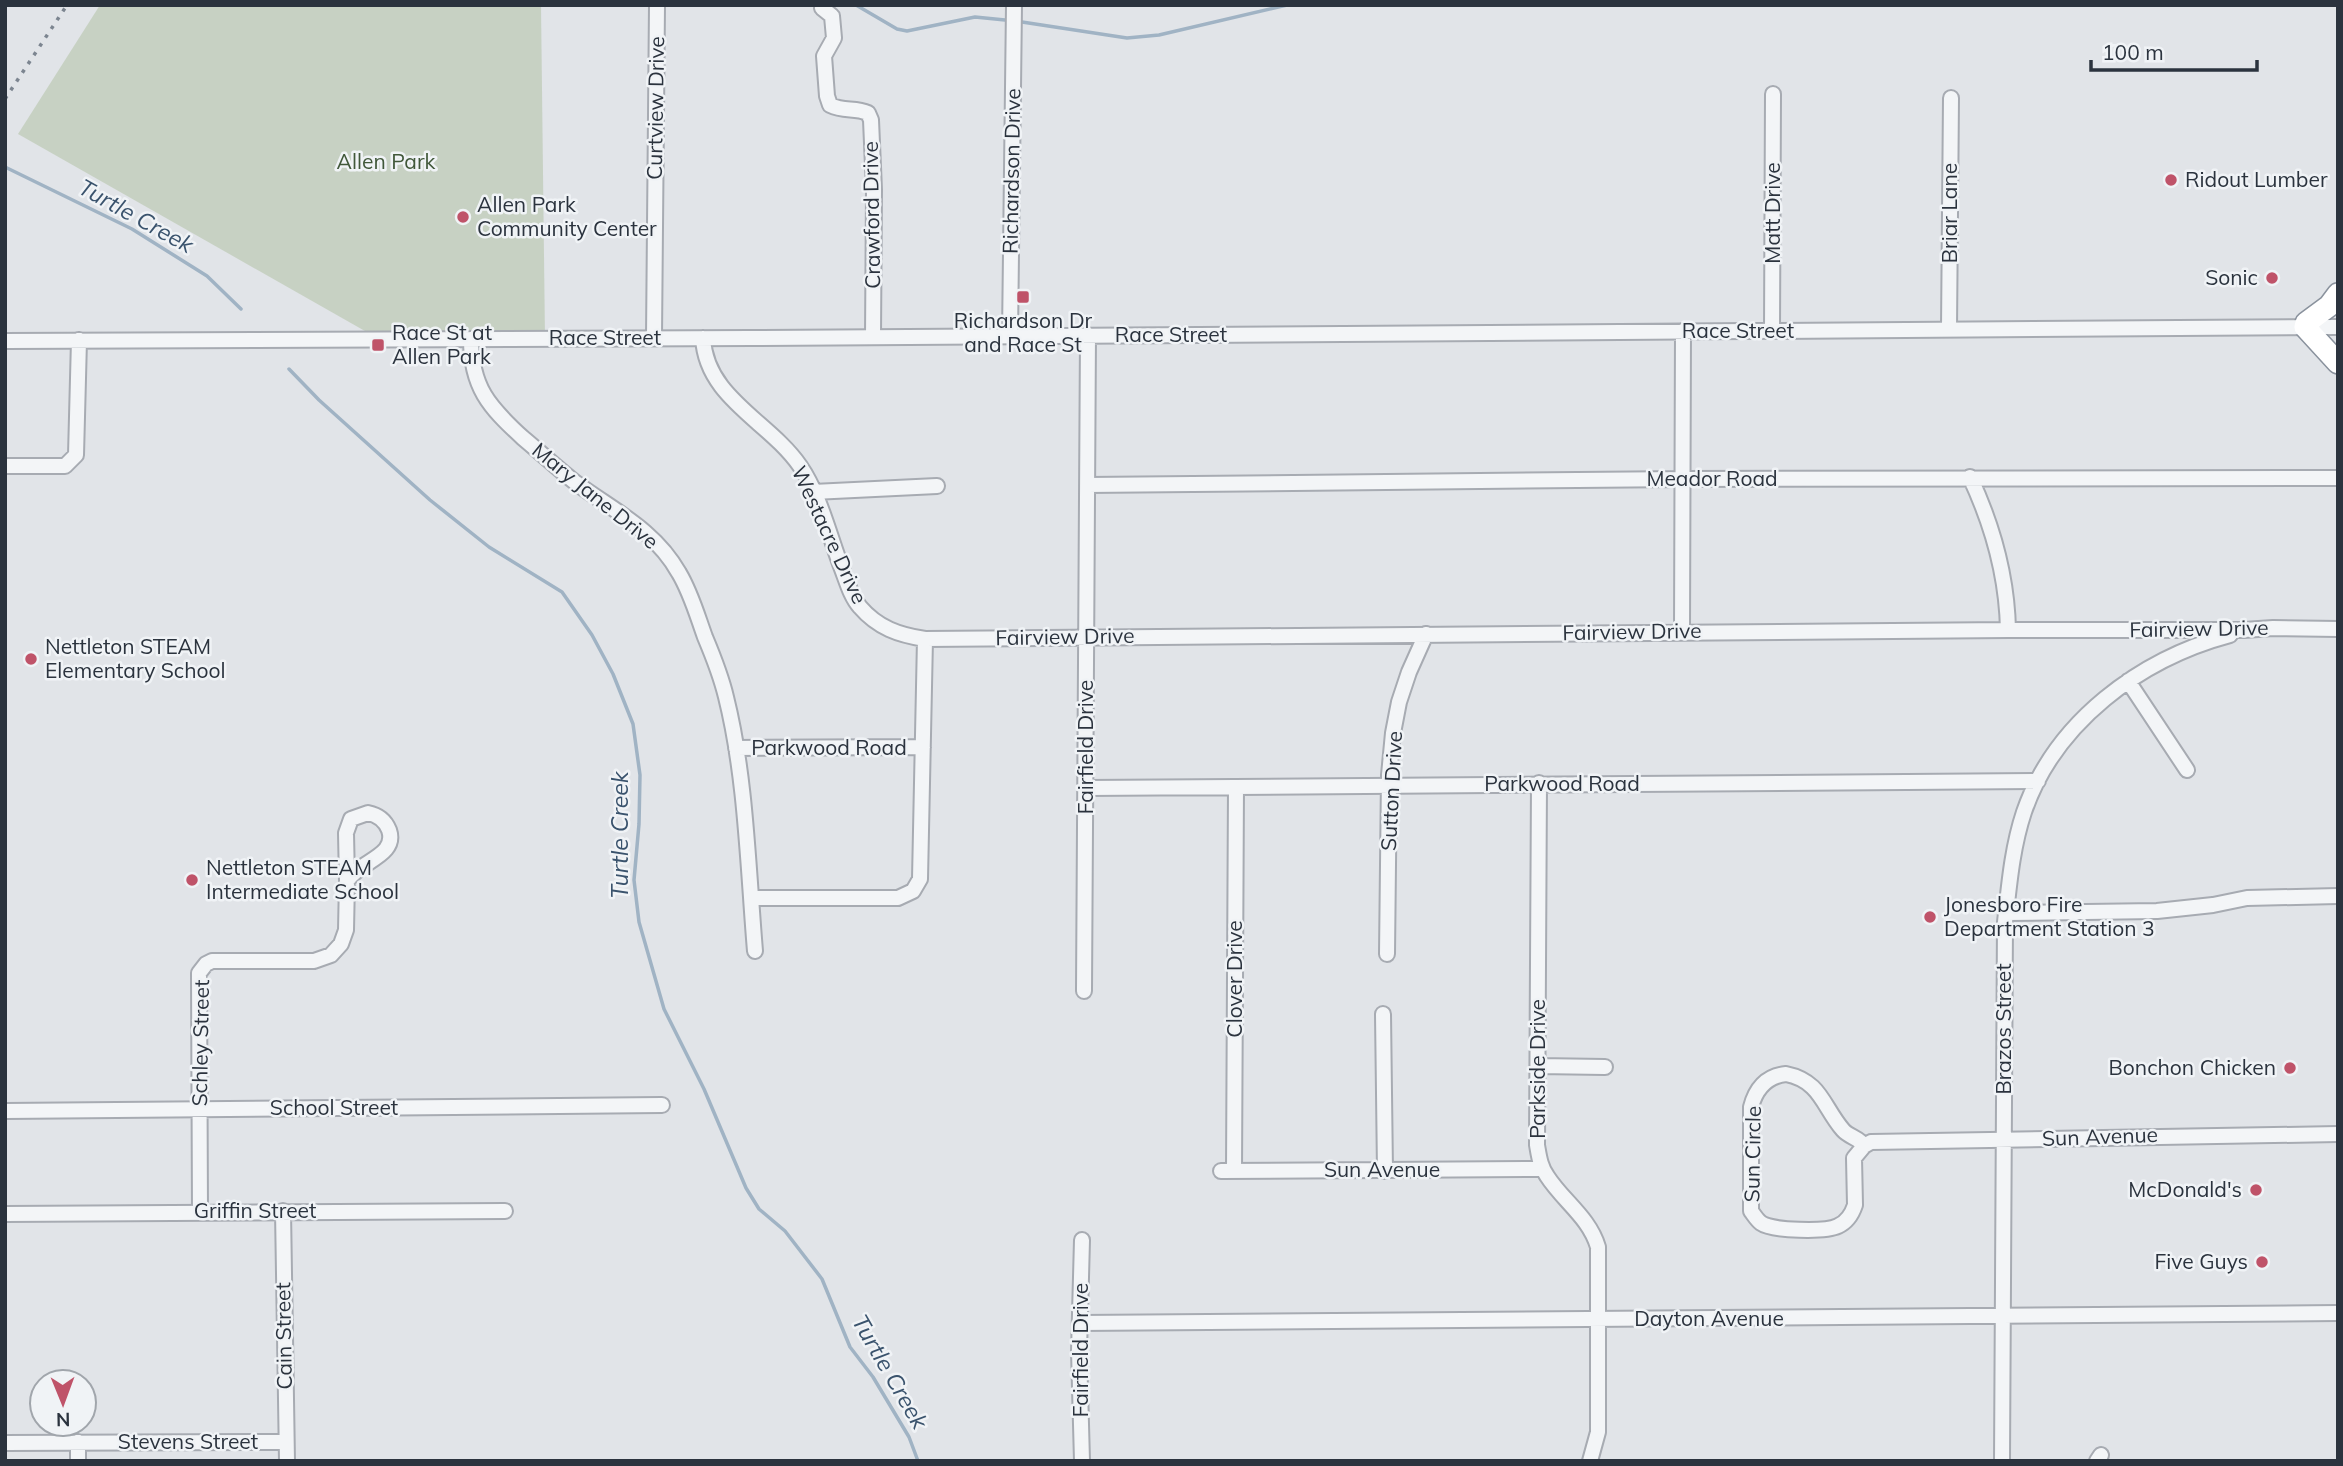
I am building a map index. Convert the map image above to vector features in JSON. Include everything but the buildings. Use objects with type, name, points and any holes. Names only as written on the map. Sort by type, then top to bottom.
[{"type":"highway","points":[[2338,294],[2329,306],[2306,323],[2305,327],[2338,363]]},
{"type":"street","name":"Curtview Drive","points":[[654,337],[657,5]]},
{"type":"street","name":"Richardson Drive","points":[[1010,336],[1014,5]]},
{"type":"street","name":"Crawford Drive","points":[[822,8],[832,16],[834,38],[824,56],[830,105],[841,110],[862,110],[869,113],[871,120],[874,190],[873,337]]},
{"type":"street","name":"Matt Drive","points":[[1772,331],[1773,94]]},
{"type":"street","name":"Briar Lane","points":[[1949,329],[1951,98]]},
{"type":"street","name":"Race Street","points":[[5,341],[2338,327]]},
{"type":"street","points":[[1682,632],[1683,331]]},
{"type":"street","name":"Fairfield Drive","points":[[1084,991],[1088,335]]},
{"type":"street","name":"Westacre Drive","points":[[703,338],[707,363],[715,380],[771,433],[799,464],[813,492],[847,584],[858,604],[882,626],[896,633],[925,639]]},
{"type":"street","name":"Mary Jane Drive","points":[[471,339],[474,368],[489,405],[552,464],[577,484],[633,520],[656,540],[686,585],[726,695],[736,748],[755,951]]},
{"type":"street","points":[[5,466],[65,466],[77,452],[79,340]]},
{"type":"street","points":[[1970,477],[1990,526],[2004,574],[2008,630]]},
{"type":"street","name":"Meador Road","points":[[1087,485],[1970,477],[2338,478]]},
{"type":"street","points":[[813,492],[937,486]]},
{"type":"street","name":"Fairview Drive","points":[[925,639],[2338,629]]},
{"type":"street","name":"Brazos Street","points":[[2002,1461],[2006,912],[2021,824],[2038,781],[2080,722],[2128,681],[2160,660],[2244,630]]},
{"type":"street","name":"Sutton Drive","points":[[1387,954],[1389,785],[1393,733],[1409,672],[1426,634]]},
{"type":"street","points":[[751,898],[898,898],[913,891],[920,879],[925,639]]},
{"type":"street","points":[[2128,681],[2188,770]]},
{"type":"street","name":"Parkwood Road","points":[[736,748],[923,747]]},
{"type":"street","name":"Parkwood Road","points":[[1086,788],[2038,781]]},
{"type":"street","name":"Parkside Drive","points":[[1539,783],[1537,1145],[1548,1178],[1583,1216],[1598,1247],[1598,1432],[1590,1461]]},
{"type":"street","name":"Clover Drive","points":[[1227,1171],[1236,787]]},
{"type":"street","points":[[362,814],[375,814],[387,825],[390,835],[388,846],[377,857],[359,866],[347,881],[346,833],[351,820],[362,814]]},
{"type":"street","name":"Schley Street","points":[[200,1212],[198,977],[206,964],[219,960],[314,961],[334,952],[346,930],[347,881]]},
{"type":"street","points":[[2006,912],[2157,911],[2213,905],[2246,898],[2338,896]]},
{"type":"street","points":[[1383,1014],[1385,1171]]},
{"type":"street","points":[[1538,1066],[1605,1067]]},
{"type":"street","name":"Sun Circle","points":[[1787,1074],[1811,1083],[1844,1132],[1862,1141],[1864,1146],[1854,1157],[1855,1205],[1846,1221],[1829,1229],[1774,1228],[1764,1225],[1755,1217],[1750,1206],[1751,1107],[1754,1096],[1766,1081],[1787,1074]]},
{"type":"street","name":"School Street","points":[[5,1111],[662,1105]]},
{"type":"street","name":"Sun Avenue","points":[[1864,1146],[1871,1142],[2338,1134]]},
{"type":"street","name":"Sun Avenue","points":[[1227,1171],[1543,1169]]},
{"type":"street","name":"Cain Street","points":[[283,1211],[287,1461]]},
{"type":"street","name":"Griffin Street","points":[[5,1214],[505,1211]]},
{"type":"street","name":"Fairfield Drive","points":[[1082,1240],[1082,1461]]},
{"type":"street","name":"Dayton Avenue","points":[[1080,1323],[2338,1313]]},
{"type":"street","points":[[78,1442],[78,1461]]},
{"type":"street","name":"Stevens Street","points":[[5,1443],[286,1442]]},
{"type":"green space","name":"Allen Park","points":[[100,5],[541,5],[545,338],[379,339],[18,134]]},
{"type":"waterway","points":[[856,5],[897,29],[907,31],[975,17],[1005,20]]},
{"type":"waterway","points":[[1022,22],[1127,38],[1159,35],[1287,5]]},
{"type":"waterway","name":"Turtle Creek","points":[[5,167],[132,229],[207,276],[241,309]]},
{"type":"waterway","name":"Turtle Creek","points":[[289,369],[319,400],[430,500],[489,547],[562,592],[592,635],[613,674],[633,724],[640,775],[634,880],[639,922],[664,1009],[704,1089],[746,1188],[759,1209],[785,1231],[822,1279],[850,1347],[873,1377],[909,1437],[918,1461]]},
{"type":"railway","points":[[5,99],[67,5]]},
{"type":"place","name":"Ridout Lumber","points":[[2171,180]]},
{"type":"place","name":"Allen Park Community Center","points":[[463,217]]},
{"type":"place","name":"Sonic","points":[[2272,278]]},
{"type":"place","name":"Richardson Dr and Race St","points":[[1023,297]]},
{"type":"place","name":"Race St at Allen Park","points":[[378,345]]},
{"type":"place","name":"Nettleton STEAM Elementary School","points":[[31,659]]},
{"type":"place","name":"Nettleton STEAM Intermediate School","points":[[192,880]]},
{"type":"place","name":"Jonesboro Fire Department Station 3","points":[[1930,917]]},
{"type":"place","name":"Bonchon Chicken","points":[[2290,1068]]},
{"type":"place","name":"McDonald's","points":[[2256,1190]]},
{"type":"place","name":"Five Guys","points":[[2262,1262]]}]
